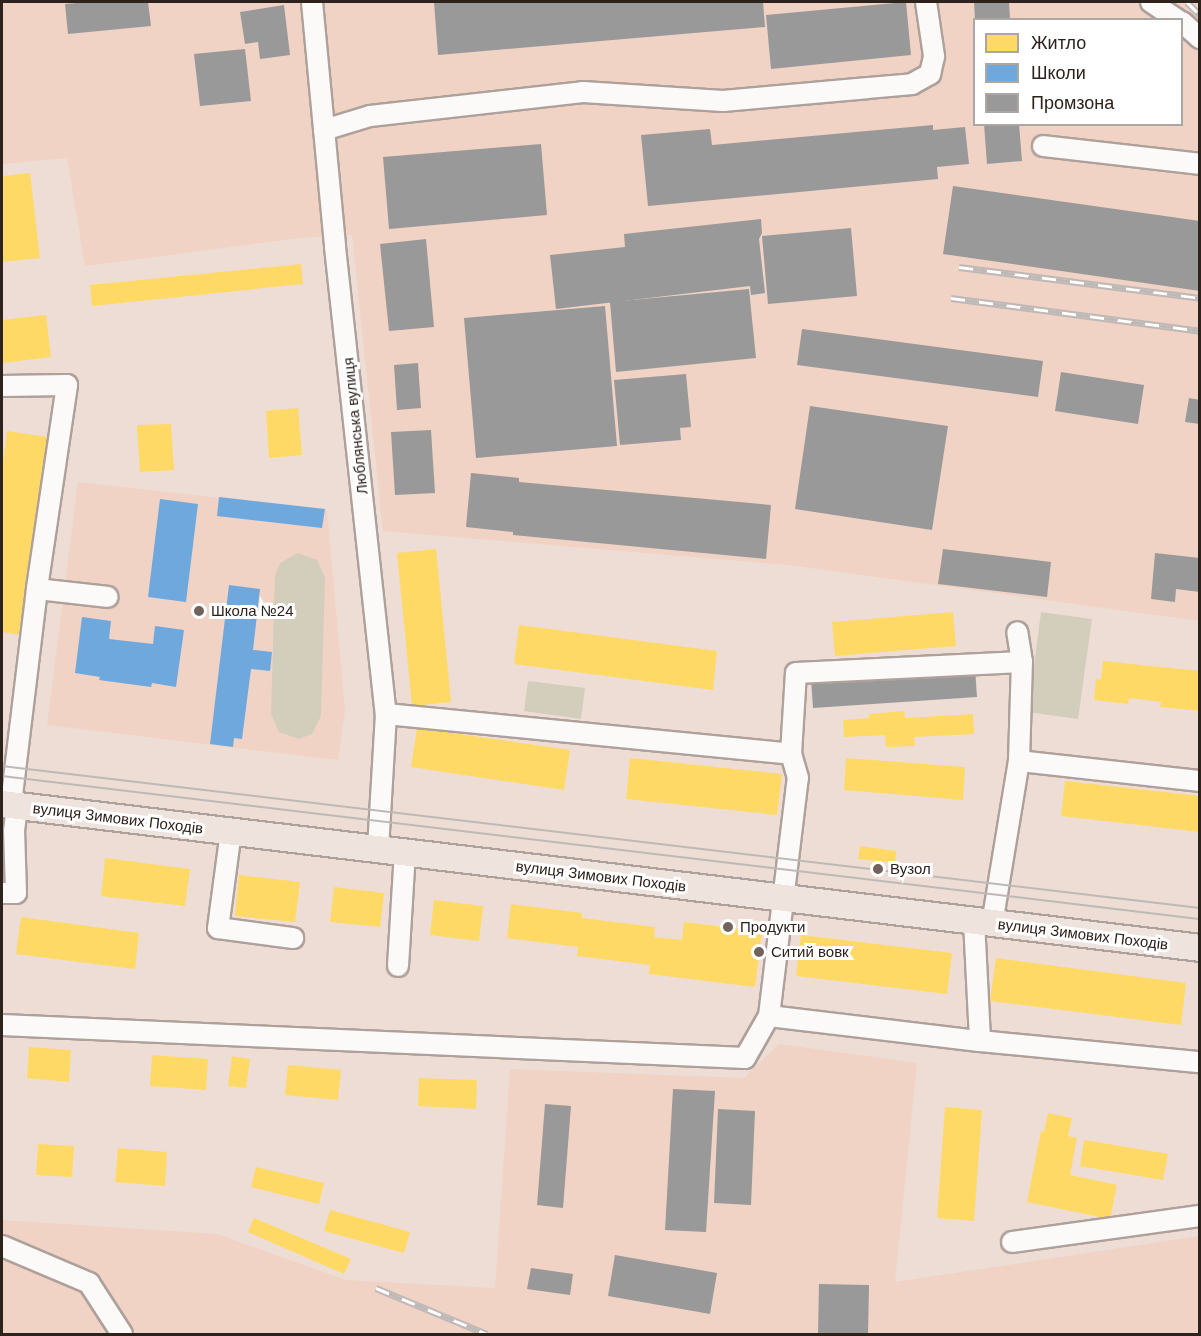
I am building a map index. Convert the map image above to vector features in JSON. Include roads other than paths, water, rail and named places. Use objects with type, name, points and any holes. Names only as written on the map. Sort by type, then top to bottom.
[{"type":"main road","name":"вулиця Зимових Походів","points":[[10,805],[1200,948]]},
{"type":"street","name":"Люблянська вулиця","points":[[312,2],[386,714],[378,850]]},
{"type":"street","points":[[324,130],[370,116],[584,92],[723,101],[912,84],[930,75],[934,56],[926,2]]},
{"type":"street","points":[[1151,2],[1175,18]]},
{"type":"street","points":[[1183,23],[1200,38]]},
{"type":"street","points":[[1043,146],[1200,164]]},
{"type":"street","points":[[2,386],[67,384],[37,589],[10,805],[14,831],[16,893],[2,893]]},
{"type":"street","points":[[37,589],[108,597]]},
{"type":"street","points":[[980,1041],[983,922],[1019,761],[1022,662],[1017,632]]},
{"type":"street","points":[[2,1025],[746,1058],[769,1016],[798,778],[791,754],[796,673],[1022,662]]},
{"type":"street","points":[[386,714],[791,754]]},
{"type":"street","points":[[1019,761],[1200,781]]},
{"type":"street","points":[[231,831],[218,928],[293,938]]},
{"type":"street","points":[[398,966],[405,853]]},
{"type":"street","points":[[769,1016],[980,1041],[1200,1062]]},
{"type":"street","points":[[1012,1242],[1200,1216]]},
{"type":"street","points":[[2,1246],[89,1283],[122,1335]]},
{"type":"tram line","points":[[2,766],[1200,908]]},
{"type":"tram line","points":[[2,776],[1200,919]]},
{"type":"railway","points":[[1187,2],[1200,15]]},
{"type":"railway","points":[[959,267],[1200,298]]},
{"type":"railway","points":[[951,298],[1200,331]]},
{"type":"railway","points":[[376,1288],[487,1334]]},
{"type":"place","name":"Школа №24","points":[[199,611]]},
{"type":"place","name":"Вузол","points":[[878,869]]},
{"type":"place","name":"Продукти","points":[[728,927]]},
{"type":"place","name":"Ситий вовк","points":[[759,952]]}]
